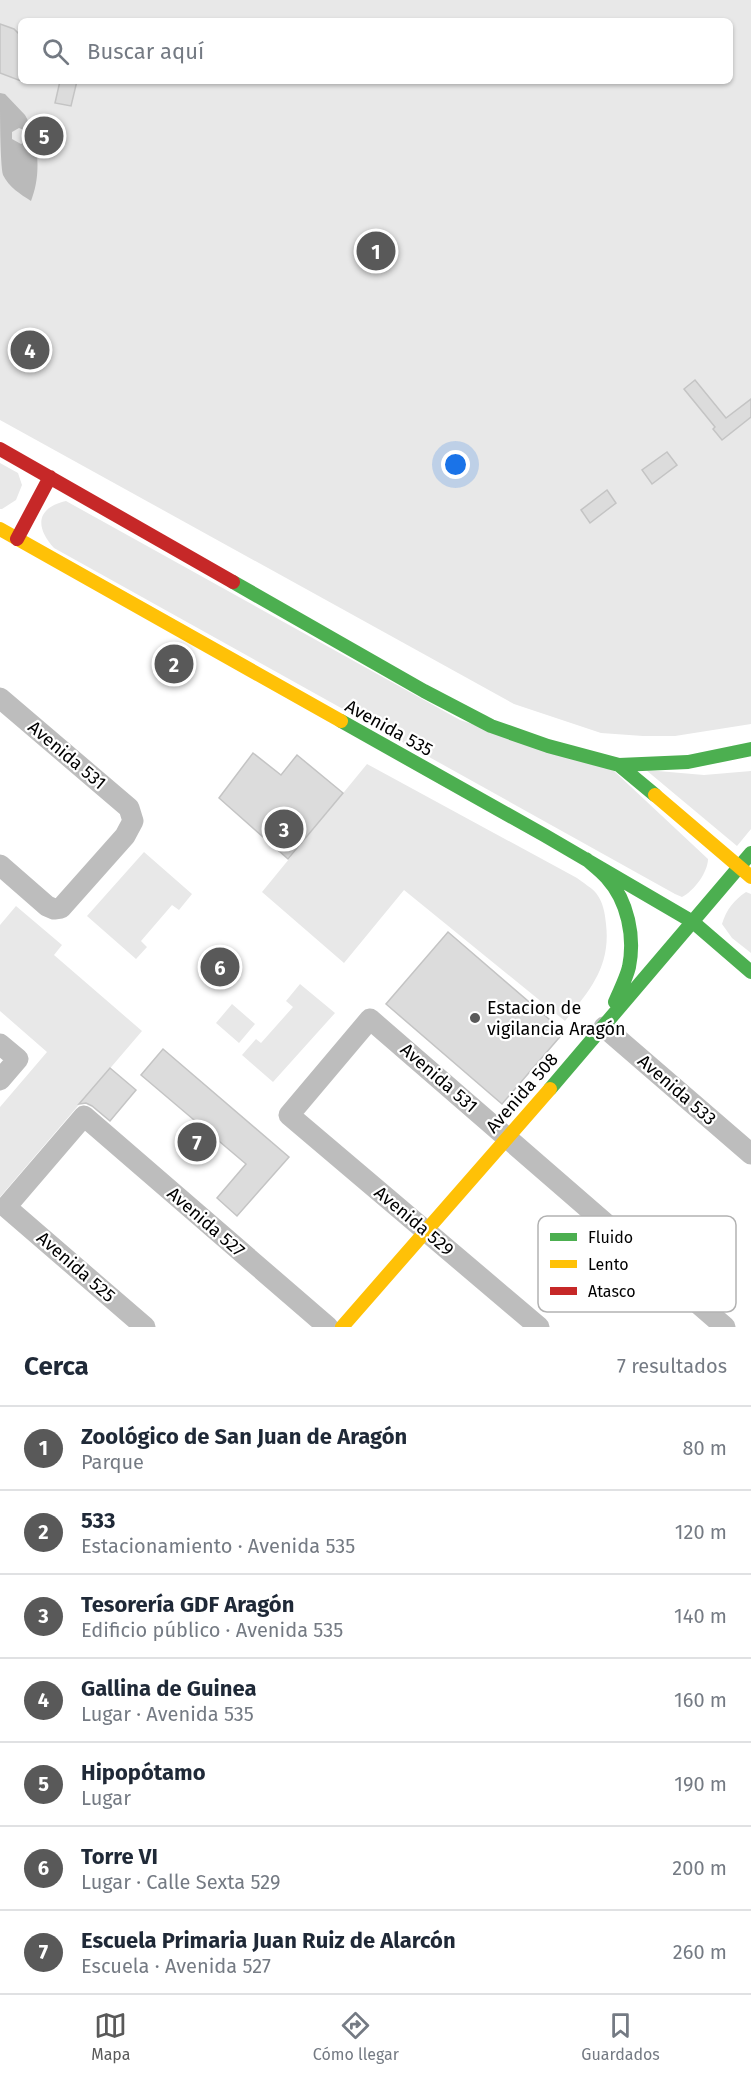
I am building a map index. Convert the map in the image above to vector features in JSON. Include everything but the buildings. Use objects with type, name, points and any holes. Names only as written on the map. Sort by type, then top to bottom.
[{"type":"street","points":[[0,449],[424,692],[491,726],[548,746],[619,765],[688,762],[751,749]]},
{"type":"street","points":[[17,539],[50,477]]},
{"type":"street","name":"Avenida 535","points":[[0,529],[586,859],[693,922],[751,972]]},
{"type":"street","name":"Avenida 531","points":[[0,698],[129,808],[133,821],[125,836],[61,908],[54,909],[41,901],[0,865]]},
{"type":"street","points":[[619,765],[751,877]]},
{"type":"street","name":"Avenida 508","points":[[342,1327],[604,1027],[751,854]]},
{"type":"street","points":[[586,859],[610,882],[622,901],[629,927],[630,953],[627,976],[604,1027]]},
{"type":"street","name":"Avenida 531","points":[[370,1019],[597,1216]]},
{"type":"street","name":"Avenida 529","points":[[370,1019],[290,1115],[539,1327]]},
{"type":"street","name":"Avenida 533","points":[[604,1027],[751,1154]]},
{"type":"street","points":[[0,1044],[18,1059],[0,1080]]},
{"type":"street","name":"Avenida 527","points":[[6,1207],[84,1116],[328,1327]]},
{"type":"street","name":"Avenida 525","points":[[6,1207],[145,1327]]},
{"type":"street","name":"Avenida 531","points":[[708,1312],[725,1327]]},
{"type":"shaded area","points":[[0,0],[751,0],[751,724],[675,736],[601,733],[514,704],[0,420]]},
{"type":"shaded area","points":[[0,93],[5,94],[25,115],[33,130],[26,131],[19,128],[12,132],[12,139],[21,144],[26,142],[29,136],[35,135],[37,168],[36,184],[31,201],[12,187],[3,175]]},
{"type":"shaded area","points":[[0,463],[18,473],[22,485],[16,500],[2,509],[0,509]]},
{"type":"shaded area","points":[[66,501],[460,720],[614,771],[708,859],[703,875],[687,894],[682,897],[675,894],[54,548],[44,533],[42,519],[49,508]]},
{"type":"shaded area","points":[[367,764],[577,878],[596,893],[605,916],[607,939],[605,953],[597,977],[565,1021],[404,890],[344,963],[262,892]]},
{"type":"shaded area","points":[[646,770],[704,775],[751,771],[751,829],[737,846]]},
{"type":"shaded area","points":[[144,852],[192,894],[179,910],[172,905],[141,941],[147,947],[136,959],[87,916]]},
{"type":"shaded area","points":[[746,892],[751,894],[751,953],[732,938],[722,924],[731,906]]},
{"type":"shaded area","points":[[16,906],[62,945],[54,955],[142,1031],[0,1197],[0,1107],[47,1052],[0,1011],[0,925]]},
{"type":"shaded area","points":[[300,984],[335,1013],[273,1082],[242,1055],[256,1039],[261,1043],[293,1007],[286,1001]]},
{"type":"shaded area","points":[[232,1004],[255,1024],[239,1043],[216,1023]]},
{"type":"traffic: fast","points":[[233,582],[424,691],[491,726],[548,746],[619,765],[655,795]]},
{"type":"traffic: fast","points":[[341,721],[693,922],[751,972]]},
{"type":"traffic: fast","points":[[619,765],[688,762],[751,749]]},
{"type":"traffic: fast","points":[[550,1089],[751,853]]},
{"type":"traffic: fast","points":[[586,859],[614,887],[625,908],[628,920],[631,956],[625,980],[615,1002]]},
{"type":"traffic: slow","points":[[0,529],[341,721]]},
{"type":"traffic: slow","points":[[655,795],[751,877]]},
{"type":"traffic: slow","points":[[342,1327],[550,1089]]},
{"type":"traffic: jam","points":[[0,449],[233,582]]},
{"type":"traffic: jam","points":[[17,539],[50,477]]},
{"type":"place","name":"Hipopótamo","points":[[44,136]]},
{"type":"place","name":"Zoológico de San Juan de Aragón","points":[[376,251]]},
{"type":"place","name":"Gallina de Guinea","points":[[30,350]]},
{"type":"place","name":"533","points":[[174,664]]},
{"type":"place","name":"Tesorería GDF Aragón","points":[[284,829]]},
{"type":"place","name":"Torre VI","points":[[220,967]]},
{"type":"place","name":"Estacion de vigilancia Aragón","points":[[475,1018]]},
{"type":"place","name":"Escuela Primaria Juan Ruiz de Alarcón","points":[[197,1142]]}]
